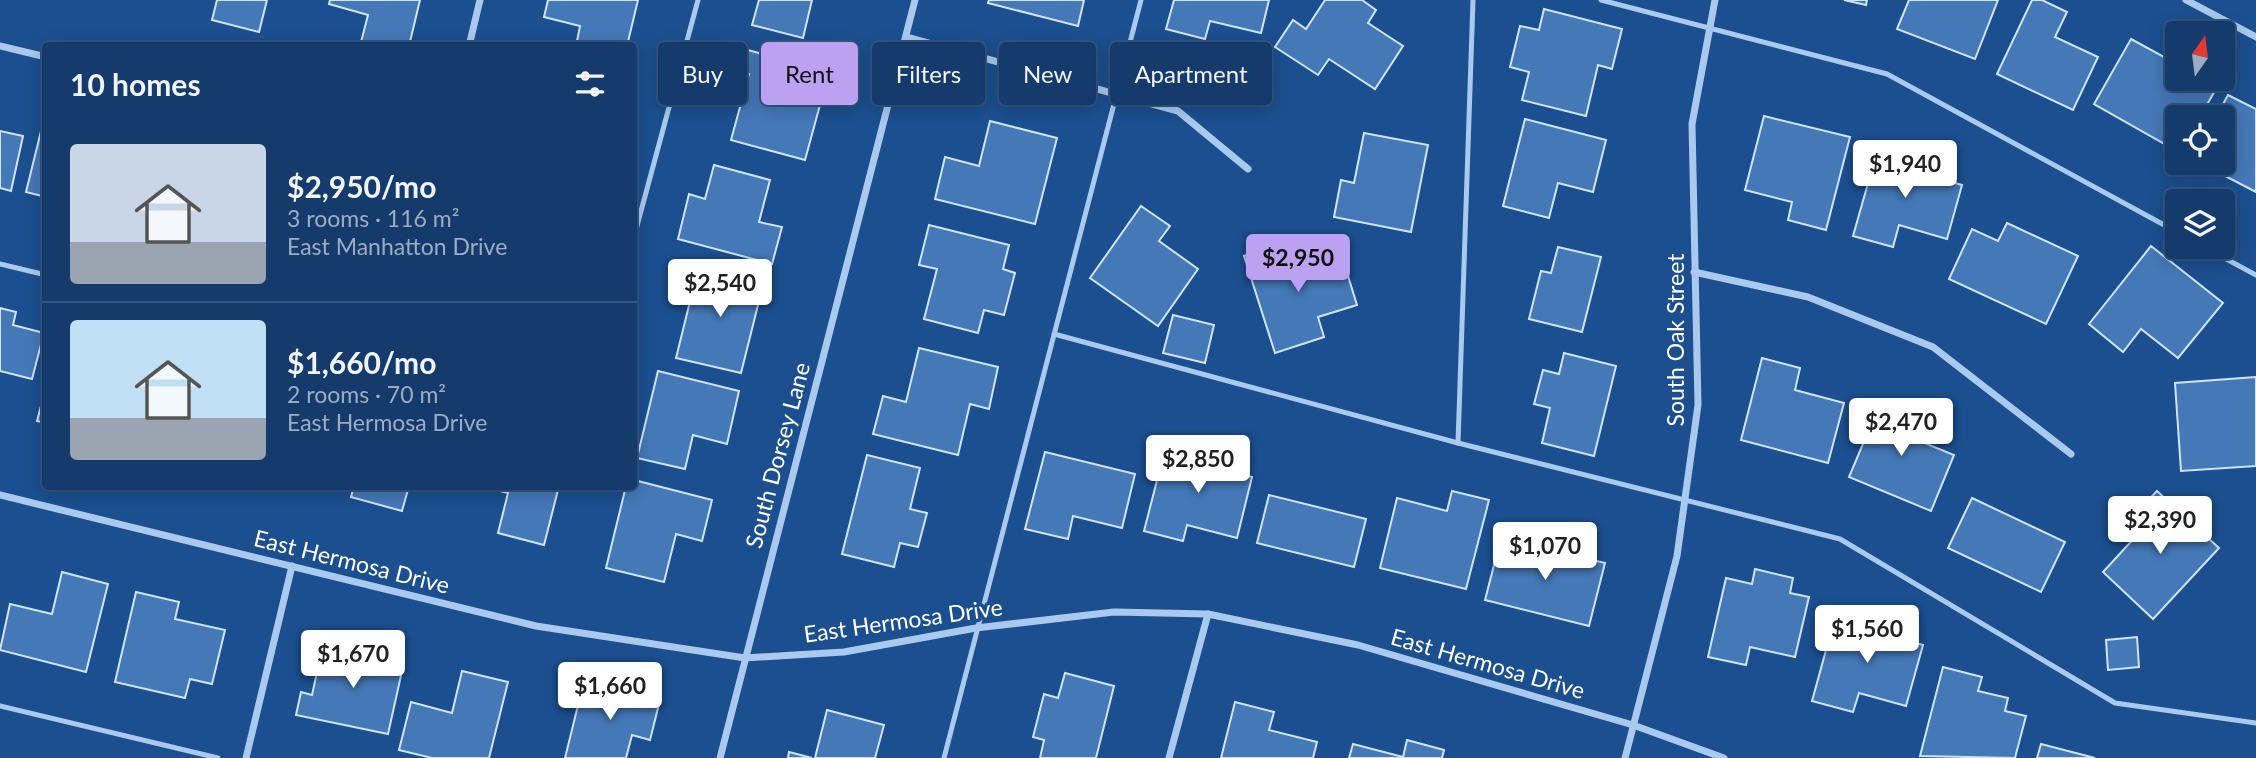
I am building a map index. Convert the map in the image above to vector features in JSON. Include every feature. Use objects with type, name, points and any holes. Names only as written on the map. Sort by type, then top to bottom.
[{"type":"street","points":[[470,42],[480,0]]},
{"type":"street","name":"South Dorsey Lane","points":[[720,758],[915,0]]},
{"type":"street","name":"South Oak Street","points":[[1625,758],[1677,556],[1698,405],[1692,124],[1707,29],[1715,0]]},
{"type":"street","points":[[2186,0],[2256,37]]},
{"type":"street","points":[[906,37],[1110,93]]},
{"type":"street","points":[[0,46],[42,56]]},
{"type":"street","points":[[1156,105],[1178,111],[1248,169]]},
{"type":"street","points":[[1694,272],[1808,297],[1933,347],[2071,454]]},
{"type":"street","name":"East Hermosa Drive","points":[[0,495],[536,626],[745,658],[844,652],[976,628],[1114,612],[1208,614],[1358,645],[1633,725],[1724,758]]},
{"type":"street","points":[[246,758],[292,566]]},
{"type":"street","points":[[1169,758],[1208,614]]},
{"type":"lane","points":[[637,226],[698,0]]},
{"type":"lane","points":[[1129,42],[1141,0]]},
{"type":"lane","points":[[1458,443],[1473,0]]},
{"type":"lane","points":[[1601,0],[1887,74],[2165,225]]},
{"type":"lane","points":[[944,758],[1112,105]]},
{"type":"lane","points":[[2226,259],[2256,275]]},
{"type":"lane","points":[[0,264],[42,274]]},
{"type":"lane","points":[[1054,334],[1458,443],[1686,498],[1840,539],[2115,703],[2256,723]]},
{"type":"lane","points":[[0,705],[218,758]]},
{"type":"building","points":[[217,0],[267,0],[259,32],[212,20]]},
{"type":"building","points":[[330,0],[420,0],[410,42],[361,42],[368,15],[329,4]]},
{"type":"building","points":[[548,0],[638,0],[628,42],[577,42],[580,26],[544,17]]},
{"type":"building","points":[[759,0],[812,0],[803,38],[752,25]]},
{"type":"building","points":[[989,0],[1084,0],[1078,26],[988,3]]},
{"type":"building","points":[[1174,0],[1269,0],[1261,33],[1210,21],[1205,39],[1166,29]]},
{"type":"building","points":[[1325,0],[1362,0],[1376,10],[1368,23],[1403,46],[1375,89],[1329,59],[1318,75],[1275,47],[1293,20],[1306,29]]},
{"type":"building","points":[[1844,0],[1867,0],[1866,5]]},
{"type":"building","points":[[1909,0],[1998,0],[1975,59],[1897,29]]},
{"type":"building","points":[[2032,0],[2042,0],[2067,12],[2055,37],[2098,57],[2073,110],[1997,74]]},
{"type":"building","points":[[1544,9],[1622,29],[1612,69],[1598,65],[1586,116],[1522,100],[1529,72],[1510,67],[1520,26],[1539,30]]},
{"type":"building","points":[[2131,39],[2165,57],[2165,91],[2215,91],[2207,105],[2165,105],[2165,144],[2094,104]]},
{"type":"building","points":[[747,50],[761,54],[761,105],[820,105],[805,160],[731,140],[741,105],[747,105]]},
{"type":"building","points":[[2228,95],[2256,109],[2256,192],[2227,177],[2235,175],[2235,105],[2223,105]]},
{"type":"building","points":[[1764,116],[1850,137],[1826,230],[1788,220],[1792,202],[1745,190]]},
{"type":"building","points":[[1525,119],[1606,140],[1593,192],[1558,183],[1549,218],[1503,206]]},
{"type":"building","points":[[990,121],[1057,138],[1035,224],[935,199],[945,157],[979,166]]},
{"type":"building","points":[[42,127],[42,196],[26,192]]},
{"type":"building","points":[[0,131],[23,136],[11,191],[0,188]]},
{"type":"building","points":[[1364,133],[1428,145],[1411,232],[1334,217],[1341,180],[1354,183]]},
{"type":"building","points":[[1878,148],[1924,161],[1921,173],[1962,185],[1947,239],[1899,225],[1893,247],[1853,236]]},
{"type":"building","points":[[714,165],[770,180],[759,222],[782,227],[772,264],[678,239],[689,194],[705,199]]},
{"type":"building","points":[[1141,206],[1170,226],[1159,241],[1198,269],[1158,326],[1090,278]]},
{"type":"building","points":[[2007,223],[2078,256],[2046,324],[1949,279],[1972,229],[1998,241]]},
{"type":"building","points":[[929,225],[1009,245],[1003,269],[1015,273],[1004,315],[984,310],[978,333],[924,319],[937,269],[919,265]]},
{"type":"building","points":[[1284,243],[1291,265],[1340,250],[1357,305],[1318,317],[1324,337],[1275,353],[1244,256]]},
{"type":"building","points":[[2151,246],[2223,303],[2178,358],[2141,329],[2123,352],[2089,324]]},
{"type":"building","points":[[1558,247],[1601,257],[1582,332],[1529,319],[1541,271],[1551,273]]},
{"type":"building","points":[[699,265],[764,281],[741,373],[676,358]]},
{"type":"building","points":[[0,308],[16,312],[13,325],[42,332],[42,341],[32,379],[0,371]]},
{"type":"building","points":[[1173,315],[1214,325],[1205,363],[1163,353]]},
{"type":"building","points":[[919,348],[998,367],[989,409],[970,404],[958,455],[873,434],[883,396],[906,402]]},
{"type":"building","points":[[1564,353],[1616,366],[1594,456],[1542,443],[1550,408],[1534,404],[1543,370],[1559,374]]},
{"type":"building","points":[[1762,358],[1800,368],[1795,390],[1844,403],[1828,463],[1741,440]]},
{"type":"building","points":[[658,371],[739,391],[727,444],[693,435],[685,469],[637,458]]},
{"type":"building","points":[[2256,377],[2256,466],[2181,471],[2175,383]]},
{"type":"building","points":[[1881,401],[1926,419],[1917,440],[1954,455],[1931,511],[1849,477]]},
{"type":"building","points":[[42,402],[42,422],[37,421]]},
{"type":"building","points":[[1192,443],[1227,453],[1223,469],[1252,477],[1237,538],[1187,525],[1183,541],[1144,531],[1164,453],[1188,459]]},
{"type":"building","points":[[1045,452],[1135,474],[1122,528],[1073,516],[1068,539],[1025,529]]},
{"type":"building","points":[[867,455],[920,468],[910,509],[927,513],[918,547],[900,543],[894,567],[842,554]]},
{"type":"building","points":[[637,481],[712,500],[702,541],[676,534],[664,582],[606,568],[625,490],[637,490]]},
{"type":"building","points":[[353,490],[408,490],[402,511],[351,497]]},
{"type":"building","points":[[496,490],[558,490],[544,545],[498,533],[508,493]]},
{"type":"building","points":[[1452,491],[1489,500],[1466,589],[1380,568],[1397,498],[1447,511]]},
{"type":"building","points":[[2157,491],[2219,548],[2153,619],[2103,572],[2139,533],[2128,522]]},
{"type":"building","points":[[1269,495],[1366,519],[1354,567],[1257,543]]},
{"type":"building","points":[[1972,498],[2065,542],[2041,592],[1948,548]]},
{"type":"building","points":[[1501,538],[1605,563],[1589,626],[1485,600]]},
{"type":"building","points":[[1755,569],[1793,578],[1790,593],[1809,597],[1795,657],[1750,647],[1746,665],[1708,657],[1726,578],[1752,584]]},
{"type":"building","points":[[62,572],[108,584],[86,672],[0,650],[10,604],[52,614]]},
{"type":"building","points":[[136,592],[179,602],[175,619],[225,630],[212,684],[190,679],[185,698],[115,682]]},
{"type":"building","points":[[1861,616],[1904,628],[1901,639],[1923,645],[1906,706],[1859,693],[1853,712],[1812,701],[1834,621],[1858,628]]},
{"type":"building","points":[[2137,637],[2139,667],[2108,670],[2106,640]]},
{"type":"building","points":[[323,645],[404,662],[388,734],[296,715],[301,692],[312,695]]},
{"type":"building","points":[[1943,667],[1982,677],[1978,691],[2008,698],[2005,711],[2026,716],[2015,758],[1920,756]]},
{"type":"building","points":[[462,671],[508,682],[489,758],[432,758],[399,750],[411,702],[452,713]]},
{"type":"building","points":[[1065,673],[1114,686],[1096,758],[1040,758],[1044,740],[1033,737],[1044,694],[1058,698]]},
{"type":"building","points":[[584,681],[660,700],[650,740],[632,735],[626,758],[565,758]]},
{"type":"building","points":[[1235,702],[1274,712],[1269,730],[1317,742],[1313,758],[1221,758]]},
{"type":"building","points":[[827,710],[884,725],[875,758],[815,758]]},
{"type":"building","points":[[1407,740],[1444,750],[1442,758],[1349,758],[1353,744],[1403,757]]},
{"type":"building","points":[[2041,744],[2095,758],[2037,758]]},
{"type":"building","points":[[789,752],[812,758],[788,758]]}]
